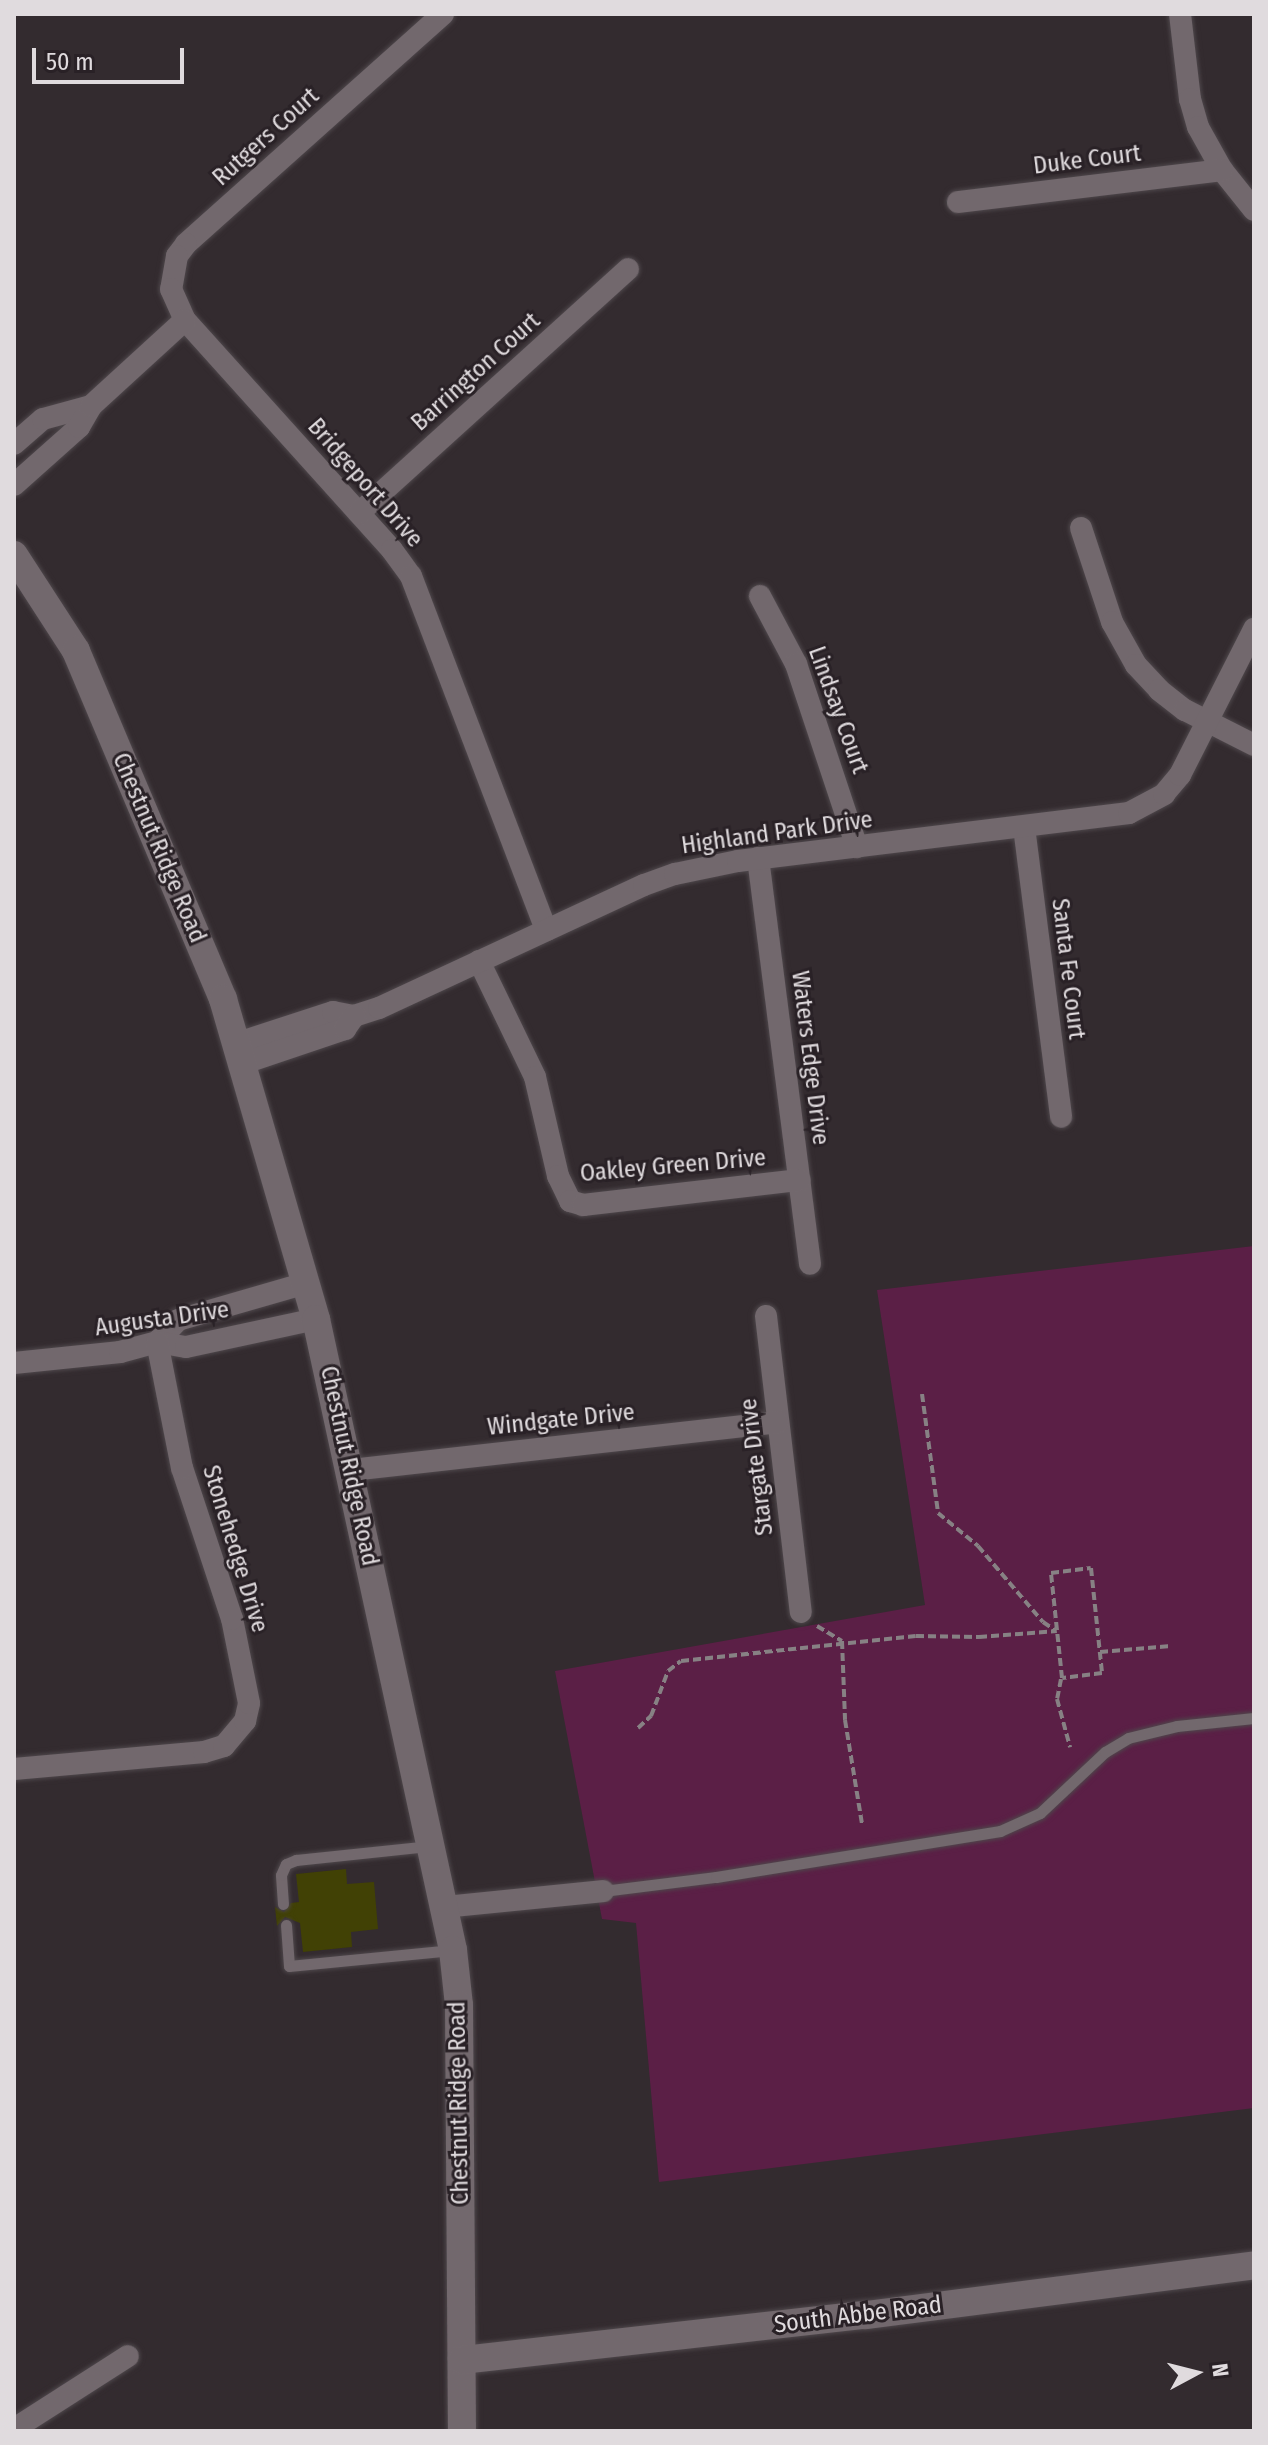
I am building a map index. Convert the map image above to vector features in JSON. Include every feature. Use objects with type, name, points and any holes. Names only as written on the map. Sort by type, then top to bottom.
[{"type":"street","name":"Rutgers Court","points":[[185,320],[171,289],[177,256],[186,244],[443,14]]},
{"type":"street","points":[[1180,14],[1190,99],[1204,141],[1222,170],[1254,210]]},
{"type":"street","name":"Duke Court","points":[[958,202],[1222,170]]},
{"type":"street","name":"Barrington Court","points":[[359,513],[628,269]]},
{"type":"street","points":[[14,485],[79,427],[91,406],[185,320]]},
{"type":"street","name":"Bridgeport Drive","points":[[185,320],[392,550],[425,605],[546,930]]},
{"type":"street","points":[[14,444],[43,419],[91,406]]},
{"type":"street","points":[[1081,528],[1112,622],[1127,651],[1159,690],[1207,722],[1254,745]]},
{"type":"street","name":"Chestnut Ridge Road","points":[[14,555],[76,651],[223,999],[316,1319],[453,1950],[459,2005],[462,2431]]},
{"type":"street","name":"Lindsay Court","points":[[760,596],[796,664],[857,847]]},
{"type":"street","name":"Highland Park Drive","points":[[241,1053],[345,1029],[354,1016],[379,1008],[675,874],[758,858],[1113,817],[1151,803],[1180,775],[1254,629]]},
{"type":"street","name":"Santa Fe Court","points":[[1024,827],[1061,1117]]},
{"type":"street","name":"Waters Edge Drive","points":[[758,858],[810,1264]]},
{"type":"street","name":"Oakley Green Drive","points":[[479,961],[535,1077],[558,1176],[570,1201],[583,1205],[800,1180]]},
{"type":"street","points":[[157,1342],[178,1320],[306,1283]]},
{"type":"street","name":"Stargate Drive","points":[[766,1316],[803,1615]]},
{"type":"street","name":"Augusta Drive","points":[[14,1363],[120,1352],[157,1342],[186,1347],[316,1319]]},
{"type":"street","name":"Stonehedge Drive","points":[[14,1769],[204,1752],[224,1746],[245,1721],[249,1703],[232,1619],[182,1468],[157,1342]]},
{"type":"street","name":"Windgate Drive","points":[[351,1470],[777,1422]]},
{"type":"street","points":[[444,1907],[603,1891]]},
{"type":"street","name":"South Abbe Road","points":[[462,2360],[866,2315],[1254,2265]]},
{"type":"street","points":[[14,2429],[128,2356]]},
{"type":"lane","points":[[603,1891],[716,1877],[1000,1831],[1040,1813],[1105,1752],[1128,1738],[1177,1726],[1254,1718]]},
{"type":"lane","points":[[283,1904],[281,1875],[286,1864],[296,1860],[430,1846]]},
{"type":"lane","points":[[286,1925],[289,1966],[453,1950]]},
{"type":"path","points":[[922,1394],[938,1513],[978,1546],[1043,1622],[1057,1631]]},
{"type":"path","points":[[1062,1678],[1102,1673],[1091,1568],[1051,1573],[1062,1678],[1057,1699],[1070,1747]]},
{"type":"path","points":[[803,1615],[842,1641],[845,1720],[862,1824]]},
{"type":"path","points":[[638,1728],[651,1716],[668,1671],[681,1661],[916,1636],[979,1637],[1057,1631]]},
{"type":"path","points":[[1100,1652],[1171,1646]]},
{"type":"shaded area","points":[[1254,1246],[1254,2108],[659,2182],[636,1923],[602,1919],[555,1671],[925,1605],[877,1290]]},
{"type":"building","points":[[346,1869],[347,1884],[374,1882],[378,1929],[351,1932],[352,1947],[303,1952],[300,1923],[285,1917],[277,1926],[275,1907],[284,1912],[291,1903],[299,1902],[296,1874]]}]
